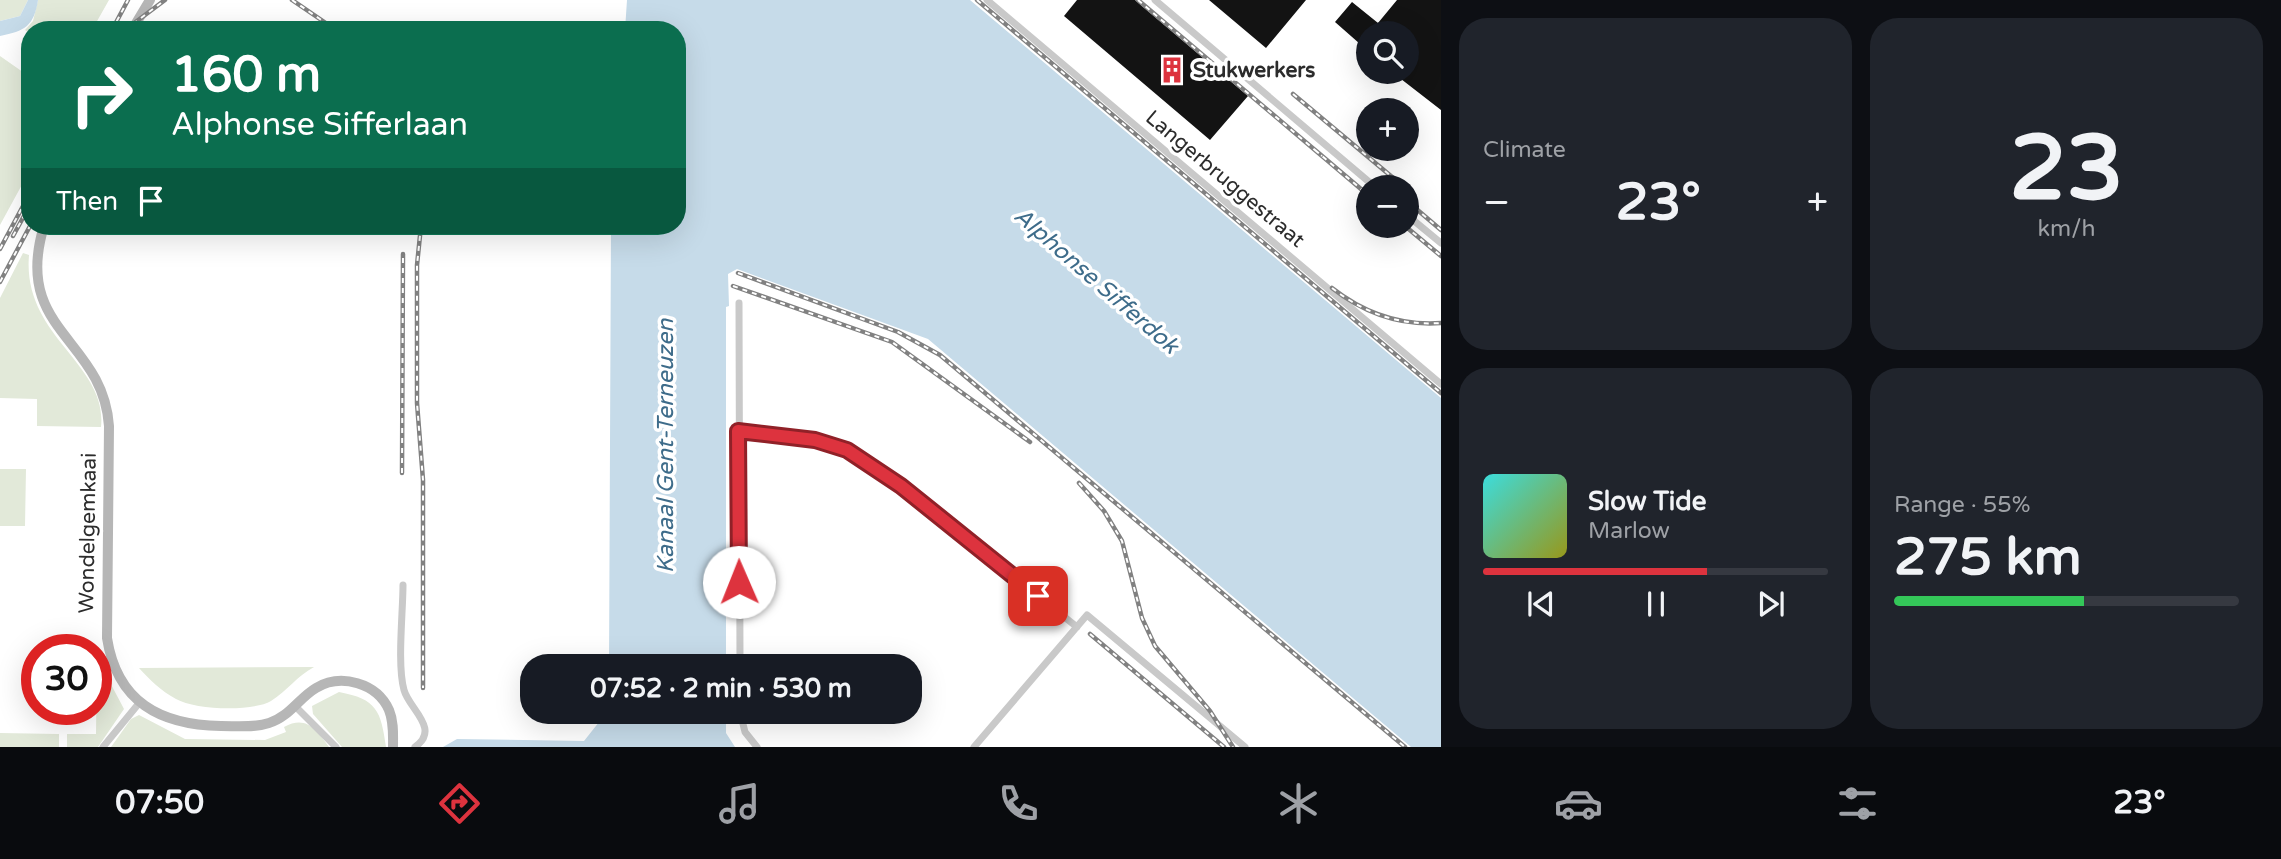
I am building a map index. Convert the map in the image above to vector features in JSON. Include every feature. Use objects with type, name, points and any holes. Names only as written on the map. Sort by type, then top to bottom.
[{"type":"main road","points":[[137,21],[150,0]]},
{"type":"main road","name":"Wondelgemkaai","points":[[42,235],[36,267],[42,302],[53,323],[96,378],[106,404],[109,426],[107,638],[117,673],[140,702],[169,719],[201,726],[264,725],[282,717],[312,690],[325,683],[342,680],[358,683],[376,693],[387,706],[393,724],[393,745]]},
{"type":"street","name":"Langerbruggestraat","points":[[987,0],[1441,384]]},
{"type":"street","points":[[1155,0],[1361,175]]},
{"type":"street","points":[[1419,225],[1441,243]]},
{"type":"street","points":[[739,303],[740,654]]},
{"type":"street","points":[[738,431],[815,440],[847,450],[901,486],[1077,627]]},
{"type":"street","points":[[403,585],[404,688],[421,715],[424,732],[415,747]]},
{"type":"street","points":[[974,747],[1087,615],[1245,747]]},
{"type":"street","points":[[103,747],[140,702]]},
{"type":"street","points":[[295,706],[337,747]]},
{"type":"street","points":[[743,724],[745,732],[757,747]]},
{"type":"green space","points":[[0,0],[28,0],[20,16],[0,21]]},
{"type":"green space","points":[[38,0],[109,0],[97,21],[33,21]]},
{"type":"green space","points":[[0,56],[21,71],[21,186],[0,225]]},
{"type":"green space","points":[[23,253],[29,255],[30,283],[38,307],[92,385],[100,405],[101,427],[37,426],[37,399],[0,398],[0,298]]},
{"type":"green space","points":[[0,469],[26,469],[25,526],[0,526]]},
{"type":"green space","points":[[314,667],[271,701],[238,708],[185,703],[165,692],[139,668]]},
{"type":"green space","points":[[112,686],[124,709],[98,747],[67,747],[67,734],[96,734],[96,725],[112,725]]},
{"type":"green space","points":[[339,692],[362,698],[375,709],[382,724],[386,747],[342,747],[313,714],[312,706]]},
{"type":"green space","points":[[139,715],[185,739],[265,740],[286,732],[284,727],[304,723],[315,730],[329,747],[111,747],[131,719]]},
{"type":"green space","points":[[0,733],[59,734],[59,747],[0,747]]},
{"type":"water","points":[[28,0],[38,0],[31,21],[21,21],[21,30],[0,36],[0,21],[20,16]]},
{"type":"water","points":[[627,0],[970,0],[1441,398],[1441,747],[1411,747],[928,339],[737,269],[728,274],[729,306],[726,307],[726,654],[609,654],[611,235],[686,235],[686,21],[626,21]]},
{"type":"water","points":[[597,724],[726,724],[726,733],[735,747],[443,747],[457,739],[584,741]]},
{"type":"building","name":"Stukwerkers","points":[[1077,0],[1135,0],[1248,96],[1210,140],[1064,16]]},
{"type":"building","points":[[1209,0],[1306,0],[1266,48]]},
{"type":"building","points":[[1397,0],[1441,0],[1441,110],[1407,84],[1419,84],[1419,21],[1380,21]]},
{"type":"building","points":[[1352,2],[1376,21],[1356,21],[1356,40],[1335,22]]},
{"type":"railway","points":[[117,21],[128,0]]},
{"type":"railway","points":[[137,21],[165,0]]},
{"type":"railway","points":[[292,0],[323,21]]},
{"type":"railway","points":[[977,0],[1441,393]]},
{"type":"railway","points":[[1138,0],[1322,156]]},
{"type":"railway","points":[[1293,94],[1390,175]]},
{"type":"railway","points":[[1315,150],[1356,185]]},
{"type":"railway","points":[[0,249],[21,210]]},
{"type":"railway","points":[[1419,211],[1441,230]]},
{"type":"railway","points":[[13,236],[21,221]]},
{"type":"railway","points":[[0,282],[25,235]]},
{"type":"railway","points":[[420,235],[417,265],[417,403],[423,480],[423,688]]},
{"type":"railway","points":[[1419,238],[1441,256]]},
{"type":"railway","points":[[402,473],[403,254]]},
{"type":"railway","points":[[738,273],[898,332],[940,355],[1405,747]]},
{"type":"railway","points":[[733,286],[892,342],[1030,442]]},
{"type":"railway","points":[[1332,288],[1344,297],[1383,316],[1411,322],[1441,323]]},
{"type":"railway","points":[[1079,483],[1104,511],[1122,541],[1142,618],[1155,646],[1210,711],[1233,747]]},
{"type":"railway","points":[[1090,634],[1224,747]]},
{"type":"place","name":"Stukwerkers","points":[[1172,70]]},
{"type":"route","points":[[739,582],[738,431],[815,440],[847,450],[878,468],[1038,596]]},
{"type":"water label","name":"Alphonse Sifferdok","points":[[1096,281]]},
{"type":"water label","name":"Kanaal Gent-Terneuzen","points":[[666,446]]}]
